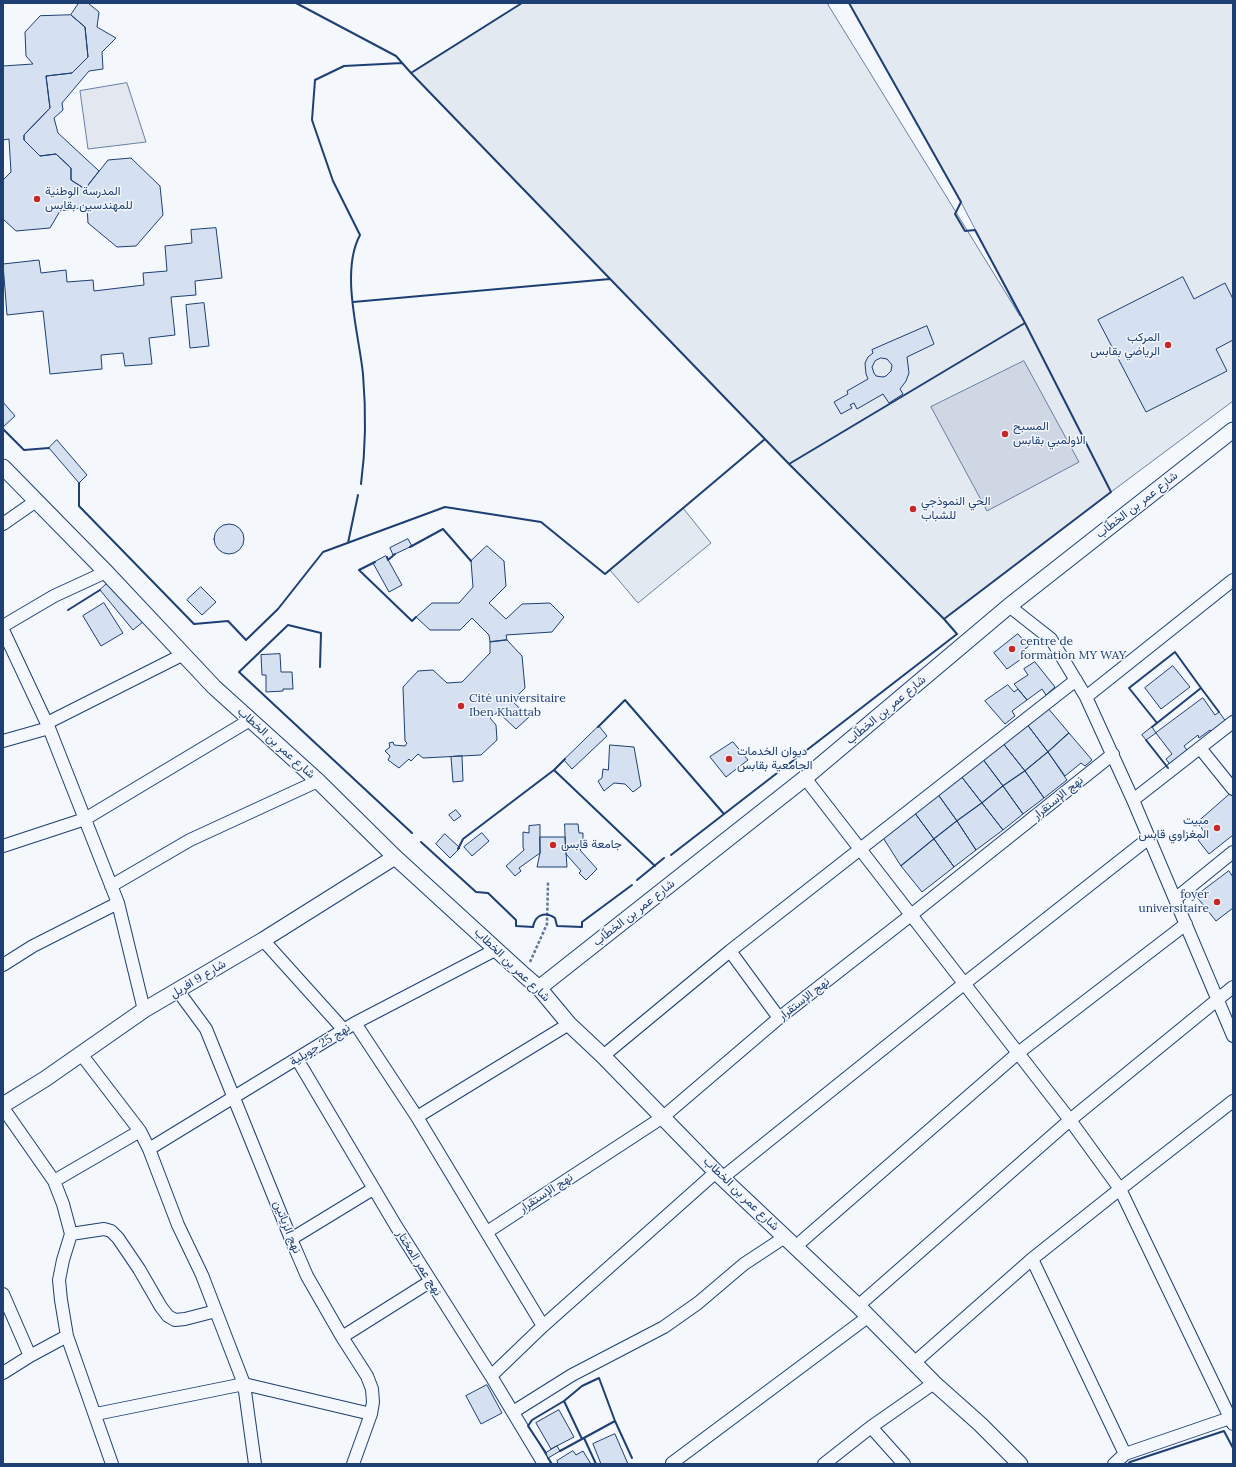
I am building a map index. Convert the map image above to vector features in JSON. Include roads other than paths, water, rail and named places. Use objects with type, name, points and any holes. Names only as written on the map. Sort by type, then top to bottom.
[{"type":"street","name":"شارع عمر بن الخطّاب","points":[[539,988],[805,778],[1009,606],[1232,432]]},
{"type":"street","name":"شارع عمر بن الخطاب","points":[[3,467],[106,572],[182,655],[214,687],[318,781],[395,857],[539,988],[569,1024],[603,1056],[719,1175],[864,1311],[934,1383],[980,1424],[1018,1464]]},
{"type":"street","points":[[3,524],[36,501]]},
{"type":"street","points":[[3,626],[54,596],[106,572]]},
{"type":"street","points":[[1086,697],[1233,580]]},
{"type":"street","points":[[1009,606],[1051,639],[1086,697],[1113,754],[1176,899],[1233,1036]]},
{"type":"street","points":[[3,630],[48,726],[112,886],[118,903],[144,1010]]},
{"type":"street","points":[[3,741],[48,726],[182,655]]},
{"type":"street","points":[[603,1056],[730,951],[859,848],[1076,680]]},
{"type":"street","points":[[3,846],[85,819],[250,720]]},
{"type":"street","points":[[1133,800],[1233,722]]},
{"type":"street","points":[[1200,748],[1233,788]]},
{"type":"street","name":"نهج الإستقرار","points":[[487,1232],[663,1117],[779,1018],[911,916],[1113,754]]},
{"type":"street","points":[[805,778],[911,916],[965,983],[1070,1120],[1120,1189],[1232,1420],[1126,1454],[1114,1464]]},
{"type":"street","points":[[112,886],[190,840],[318,781]]},
{"type":"street","points":[[491,1376],[543,1326],[719,1175],[1149,838]]},
{"type":"street","points":[[1176,899],[1233,852]]},
{"type":"street","name":"شارع 9 افريل","points":[[3,1106],[45,1079],[144,1010],[263,940],[395,857]]},
{"type":"street","points":[[3,964],[33,946],[118,903]]},
{"type":"street","points":[[513,1412],[572,1375],[664,1327],[698,1303],[744,1264],[790,1242],[1018,1053],[1186,924]]},
{"type":"street","points":[[263,940],[344,1030]]},
{"type":"street","name":"نهج 25 جويلية","points":[[149,1149],[234,1096],[297,1060],[355,1023],[497,949]]},
{"type":"street","points":[[730,951],[779,1018]]},
{"type":"street","points":[[672,1464],[864,1311],[1070,1120],[1233,987]]},
{"type":"street","name":"نهج الزياتين","points":[[178,991],[206,1029],[307,1276],[342,1337],[367,1376],[372,1389],[373,1402],[371,1414],[353,1464]]},
{"type":"street","points":[[355,1023],[417,1117],[543,1326]]},
{"type":"street","points":[[417,1117],[569,1024]]},
{"type":"street","points":[[81,1054],[140,1131],[149,1149],[178,1226],[202,1275],[244,1384],[255,1464]]},
{"type":"street","name":"نهج عمر المختار","points":[[297,1060],[373,1189],[491,1376],[544,1464]]},
{"type":"street","points":[[915,1362],[1032,1259],[1233,1101]]},
{"type":"street","points":[[3,1106],[54,1181],[63,1204],[71,1234],[59,1280],[66,1336],[96,1414],[112,1464]]},
{"type":"street","points":[[54,1181],[140,1131]]},
{"type":"street","points":[[291,1238],[373,1189]]},
{"type":"street","points":[[71,1234],[104,1229],[111,1231],[118,1238],[139,1269],[168,1316],[175,1320],[185,1319],[216,1310]]},
{"type":"street","points":[[1032,1259],[1126,1454]]},
{"type":"street","points":[[342,1337],[431,1282]]},
{"type":"street","points":[[3,1294],[30,1356]]},
{"type":"street","points":[[3,1373],[66,1336]]},
{"type":"street","points":[[824,1464],[871,1427],[934,1383]]},
{"type":"street","points":[[96,1414],[244,1384],[371,1414]]},
{"type":"street","points":[[871,1427],[904,1464]]},
{"type":"place","name":"المدرسة الوطنية للمهندسين بقابس","points":[[37,199]]},
{"type":"place","name":"المركب الرياضي بقابس","points":[[1168,345]]},
{"type":"place","name":"المسبح الاولمبي بقابس","points":[[1005,434]]},
{"type":"place","name":"الحي النموذجي للشباب","points":[[913,509]]},
{"type":"place","name":"centre de formation MY WAY","points":[[1012,649]]},
{"type":"place","name":"Cité universitaire Iben Khattab","points":[[461,706]]},
{"type":"place","name":"ديوان الخدمات الجامعية بقابس","points":[[729,759]]},
{"type":"place","name":"مبيت المغزاوي قابس","points":[[1217,828]]},
{"type":"place","name":"جامعة قابس","points":[[553,845]]},
{"type":"place","name":"foyer universitaire","points":[[1217,902]]}]
